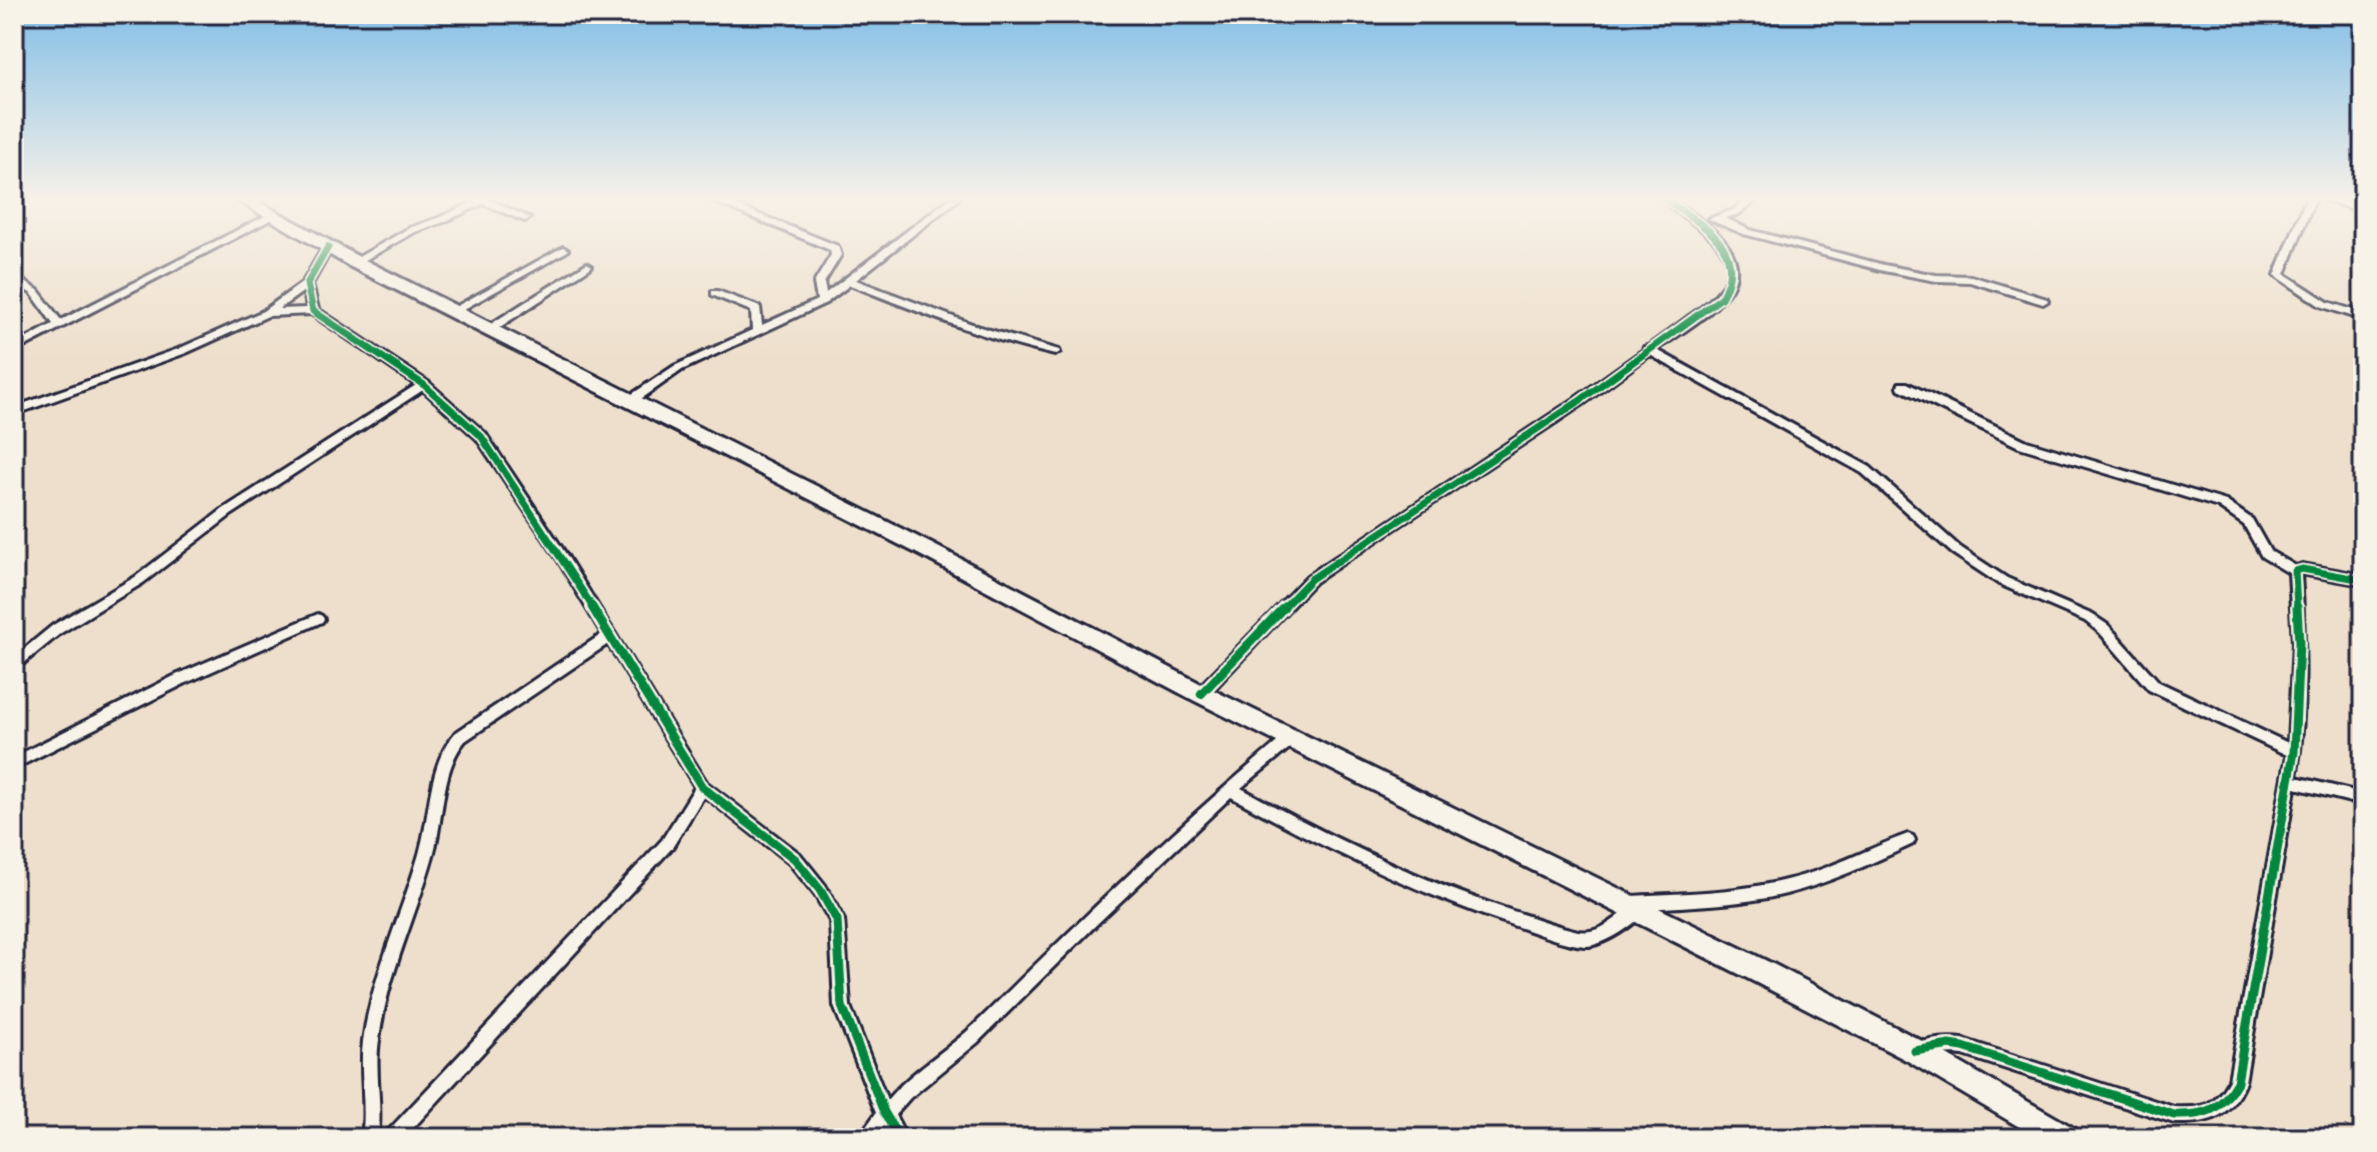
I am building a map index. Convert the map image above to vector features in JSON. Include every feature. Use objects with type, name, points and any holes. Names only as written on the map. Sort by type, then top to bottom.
[{"type":"main road","points":[[338,253],[927,550],[1201,694],[1293,737],[1915,1051],[2064,1138]]},
{"type":"street","points":[[14,349],[200,253]]},
{"type":"street","points":[[14,411],[182,351],[267,313],[307,284],[325,253]]},
{"type":"street","points":[[355,262],[371,253]]},
{"type":"street","points":[[453,311],[558,253]]},
{"type":"street","points":[[822,301],[819,283],[836,253]]},
{"type":"street","points":[[630,401],[678,368],[822,301],[886,253]]},
{"type":"street","points":[[1201,694],[1311,579],[1578,402],[1648,349],[1703,314],[1732,285],[1735,274],[1728,253]]},
{"type":"street","points":[[1826,253],[1936,278],[1971,279],[2043,301]]},
{"type":"street","points":[[2289,253],[2280,275],[2324,304],[2363,317]]},
{"type":"street","points":[[490,329],[587,266]]},
{"type":"street","points":[[14,278],[35,292],[60,326]]},
{"type":"street","points":[[850,281],[966,327],[1016,344],[1055,352]]},
{"type":"street","points":[[307,284],[313,311]]},
{"type":"street","points":[[715,293],[756,309],[757,330]]},
{"type":"street","points":[[267,313],[313,311],[424,385],[481,436],[562,557],[702,787],[795,859],[820,890],[837,920],[842,1006],[884,1112],[899,1138]]},
{"type":"street","points":[[1648,349],[1866,470],[1956,550],[1985,569],[2089,618],[2104,629],[2154,686],[2294,752]]},
{"type":"street","points":[[14,664],[57,629],[139,580],[227,512],[424,385]]},
{"type":"street","points":[[1903,386],[2023,444],[2222,504],[2248,522],[2266,554],[2295,571],[2302,569],[2363,580]]},
{"type":"street","points":[[1915,1051],[1950,1045],[1963,1047],[2174,1115],[2200,1116],[2225,1105],[2237,1082],[2294,752],[2299,643],[2295,571]]},
{"type":"street","points":[[14,763],[181,679],[318,619]]},
{"type":"street","points":[[370,1138],[374,1120],[370,1042],[387,973],[429,848],[447,753],[460,737],[608,637]]},
{"type":"street","points":[[866,1138],[884,1112],[904,1092],[972,1038],[1230,789],[1293,737]]},
{"type":"street","points":[[2289,781],[2363,799]]},
{"type":"street","points":[[393,1138],[667,844],[702,787]]},
{"type":"street","points":[[1230,789],[1314,836],[1414,881],[1559,932],[1591,939],[1631,906],[1783,888],[1839,871],[1908,840]]},
{"type":"cycle path","points":[[325,253],[307,284],[313,311],[424,385],[481,436],[562,557],[702,787],[795,859],[820,890],[837,920],[842,1006],[884,1112],[899,1138]]},
{"type":"cycle path","points":[[1201,694],[1311,579],[1578,402],[1721,298],[1730,282],[1732,267],[1728,253]]},
{"type":"cycle path","points":[[1915,1051],[1950,1045],[1963,1047],[2174,1115],[2205,1114],[2225,1101],[2237,1082],[2294,752],[2299,643],[2295,571],[2302,569],[2363,580]]}]
